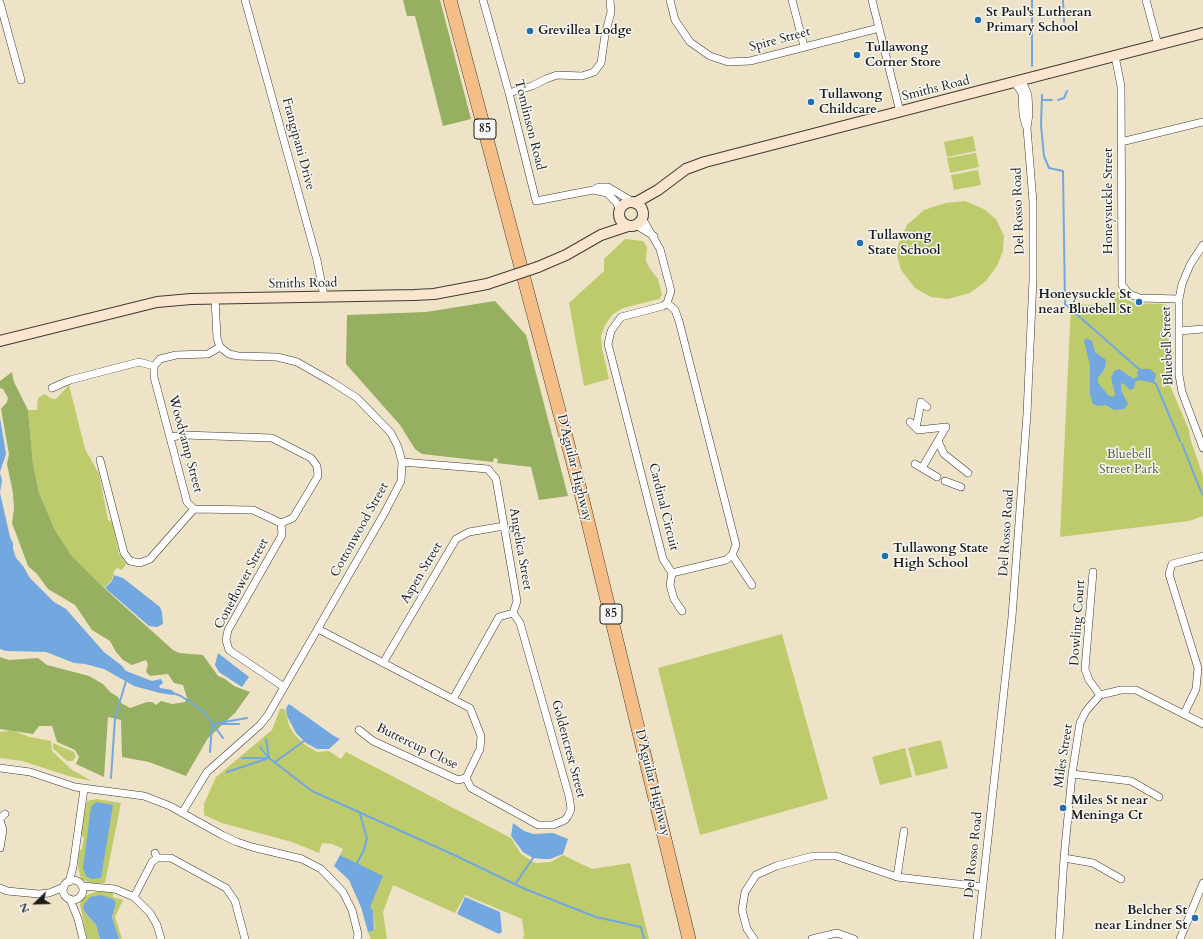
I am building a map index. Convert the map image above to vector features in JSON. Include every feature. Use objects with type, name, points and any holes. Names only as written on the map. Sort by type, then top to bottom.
[{"type":"highway","name":"D'Aguilar Highway","points":[[450,0],[582,498],[689,939]]},
{"type":"main road","name":"Smiths Road","points":[[634,203],[658,190],[686,169],[705,162],[1019,82],[1203,33]]},
{"type":"main road","name":"Smiths Road","points":[[0,342],[157,302],[216,298],[414,295],[447,292],[487,284],[538,267],[566,255],[601,235],[637,221],[658,190]]},
{"type":"main road","points":[[634,203],[641,208],[637,221],[621,221],[619,212],[625,204],[634,203]]},
{"type":"main road","name":"Smiths Road","points":[[601,235],[613,223],[619,212]]},
{"type":"street","name":"Frangipani Drive","points":[[246,0],[317,260],[324,296]]},
{"type":"street","name":"Tomlinson Road","points":[[483,0],[509,93],[536,201],[593,190],[599,187],[608,187],[634,203]]},
{"type":"street","points":[[509,93],[532,86],[546,78],[556,75],[582,76],[594,72],[601,63],[604,35],[611,12],[610,0]]},
{"type":"street","name":"Spire Street","points":[[670,0],[675,20],[687,39],[700,51],[728,62],[750,61],[879,28]]},
{"type":"street","points":[[792,0],[804,46]]},
{"type":"street","points":[[872,0],[900,112]]},
{"type":"street","points":[[1146,0],[1158,45]]},
{"type":"street","points":[[0,3],[21,80]]},
{"type":"street","name":"Honeysuckle Street","points":[[1115,56],[1120,80],[1122,285],[1129,294],[1140,298],[1179,299]]},
{"type":"street","name":"Del Rosso Road","points":[[977,939],[1012,610],[1027,420],[1033,279],[1033,191],[1027,128],[1029,114],[1028,92],[1019,82]]},
{"type":"street","points":[[1121,142],[1203,122]]},
{"type":"street","points":[[593,190],[607,193],[616,202],[619,212]]},
{"type":"street","points":[[637,221],[654,236],[660,249],[671,291],[667,303],[675,310],[681,328],[736,544],[732,555],[726,560],[672,573],[670,585],[674,599],[682,611]]},
{"type":"street","name":"Bluebell Street","points":[[1203,245],[1190,265],[1182,284],[1179,299],[1178,331],[1179,375],[1182,392],[1203,448]]},
{"type":"street","points":[[52,388],[70,380],[139,362],[154,366],[160,359],[176,355],[208,354],[220,347],[217,338],[216,298]]},
{"type":"street","name":"Cardinal Circuit","points":[[667,303],[662,306],[622,317],[611,331],[608,344],[663,559],[672,573]]},
{"type":"street","points":[[1178,331],[1203,329]]},
{"type":"street","name":"Cottonwood Street","points":[[182,813],[204,775],[260,725],[268,715],[401,481],[402,462],[398,447],[391,433],[357,398],[297,362],[277,357],[238,356],[229,354],[220,347]]},
{"type":"street","name":"Woodvamp Street","points":[[154,366],[154,377],[187,502],[194,509],[253,510],[281,523]]},
{"type":"street","points":[[917,429],[921,402],[927,407]]},
{"type":"street","points":[[917,429],[924,418]]},
{"type":"street","points":[[910,422],[917,429],[946,428],[922,468]]},
{"type":"street","points":[[171,438],[184,435],[272,438],[311,458],[317,466],[318,476],[293,518],[281,523]]},
{"type":"street","points":[[938,441],[944,454],[968,473]]},
{"type":"street","points":[[100,460],[124,553],[130,561],[140,563],[150,559],[194,509]]},
{"type":"street","name":"Angelica Street","points":[[402,462],[488,469],[496,479],[517,602],[513,614]]},
{"type":"street","points":[[915,464],[937,477]]},
{"type":"street","points":[[945,481],[961,487]]},
{"type":"street","name":"Coneflower Street","points":[[281,523],[282,535],[228,630],[226,640],[230,650],[284,687]]},
{"type":"street","name":"Aspen Street","points":[[383,663],[456,539],[469,532],[504,526]]},
{"type":"street","points":[[732,555],[752,585]]},
{"type":"street","points":[[1184,714],[1196,689],[1198,668],[1168,574],[1172,564],[1203,556]]},
{"type":"street","name":"Dowling Court","points":[[1093,572],[1085,669],[1088,680],[1100,695]]},
{"type":"street","points":[[453,699],[499,618],[513,614]]},
{"type":"street","name":"Goldencrest Street","points":[[466,778],[471,788],[538,825],[548,826],[560,823],[565,820],[571,809],[520,623],[513,614]]},
{"type":"street","points":[[318,629],[470,708],[481,736],[480,749],[466,778]]},
{"type":"street","points":[[1100,695],[1121,690],[1136,690],[1203,724]]},
{"type":"street","name":"Miles Street","points":[[1059,939],[1064,858],[1072,774],[1080,723],[1086,711],[1100,695]]},
{"type":"street","name":"Buttercup Close","points":[[359,730],[373,741],[458,780],[466,778]]},
{"type":"street","points":[[0,768],[30,772],[84,789],[144,796],[182,813],[236,842],[263,850],[294,855],[321,869],[343,892],[352,910],[359,937]]},
{"type":"street","points":[[1072,774],[1131,780],[1159,797]]},
{"type":"street","points":[[66,884],[73,867],[84,789]]},
{"type":"street","points":[[0,848],[2,817]]},
{"type":"street","points":[[897,877],[904,831]]},
{"type":"street","points":[[134,897],[156,856],[171,858],[226,888],[235,901],[245,939]]},
{"type":"street","points":[[754,939],[746,929],[742,910],[745,892],[756,875],[776,866],[814,856],[836,856],[897,877],[983,887]]},
{"type":"street","points":[[1064,858],[1093,863],[1121,879]]},
{"type":"street","points":[[73,867],[79,884],[73,897]]},
{"type":"street","points":[[66,884],[73,897],[83,939]]},
{"type":"street","points":[[49,893],[66,884],[79,884],[96,888],[115,889],[134,897],[150,913],[157,925],[160,939]]},
{"type":"street","points":[[1180,939],[1203,884]]},
{"type":"street","points":[[0,888],[32,894],[49,893],[73,897],[96,888]]},
{"type":"street","points":[[812,939],[837,932],[854,939]]},
{"type":"green space","points":[[403,0],[440,0],[471,119],[443,126],[415,16],[407,16]]},
{"type":"green space","points":[[973,136],[976,151],[947,157],[944,142]]},
{"type":"green space","points":[[976,153],[979,167],[950,173],[947,158]]},
{"type":"green space","points":[[978,170],[981,185],[954,190],[951,175]]},
{"type":"green space","points":[[965,201],[984,209],[996,219],[1004,236],[1003,251],[997,266],[986,281],[970,293],[948,299],[931,297],[915,288],[901,270],[897,255],[898,245],[907,225],[924,210],[945,203]]},
{"type":"green space","points":[[625,239],[643,241],[647,247],[646,261],[658,279],[662,295],[659,299],[623,308],[613,314],[605,325],[601,336],[602,348],[609,379],[584,386],[569,303],[604,271],[604,259]]},
{"type":"green space","name":"Bluebell Street Park","points":[[1115,292],[1118,292],[1124,299],[1135,303],[1162,304],[1167,305],[1169,309],[1168,381],[1189,430],[1190,438],[1203,476],[1203,516],[1189,521],[1060,537],[1071,304],[1114,306]]},
{"type":"green space","points":[[495,301],[526,335],[568,496],[539,500],[531,467],[497,463],[498,459],[494,458],[493,462],[422,454],[415,449],[400,425],[346,364],[347,315],[426,312]]},
{"type":"green space","points":[[12,372],[14,382],[28,410],[33,464],[39,493],[55,530],[71,555],[104,588],[173,650],[179,653],[203,655],[218,676],[234,686],[250,692],[235,713],[208,738],[186,776],[149,762],[122,757],[121,720],[108,717],[104,777],[76,764],[79,757],[75,750],[57,742],[52,726],[39,726],[33,734],[0,729],[0,657],[9,660],[38,658],[47,665],[89,676],[103,684],[110,692],[118,697],[121,703],[130,708],[147,702],[152,702],[156,705],[161,701],[172,704],[185,702],[187,698],[183,685],[174,683],[168,674],[150,676],[146,672],[148,664],[146,660],[132,665],[123,660],[116,652],[110,641],[92,630],[75,605],[48,589],[37,574],[28,566],[12,523],[14,509],[13,493],[7,464],[9,454],[1,409],[7,402],[8,398],[3,389],[0,388],[0,381]]},
{"type":"green space","points":[[69,385],[85,449],[99,474],[108,520],[112,522],[119,554],[126,564],[122,570],[117,568],[114,571],[112,580],[104,588],[71,555],[55,530],[39,493],[33,464],[28,410],[37,410],[38,398],[45,394],[50,398],[56,399]]},
{"type":"green space","points":[[782,634],[828,799],[700,835],[658,668]]},
{"type":"green space","points":[[280,709],[285,709],[289,725],[294,734],[304,744],[317,752],[329,751],[341,759],[346,752],[511,838],[521,854],[535,863],[551,862],[563,855],[592,869],[630,863],[649,939],[523,939],[524,934],[522,919],[465,895],[455,913],[393,885],[383,912],[387,939],[371,939],[368,932],[375,929],[373,910],[369,907],[382,876],[340,855],[343,849],[332,844],[322,843],[319,853],[292,842],[222,823],[204,815],[204,804],[216,777],[272,730]]},
{"type":"green space","points":[[11,730],[30,737],[51,741],[52,751],[72,770],[92,781],[72,777],[22,761],[0,758],[0,732]]},
{"type":"green space","points":[[941,740],[948,768],[916,776],[908,748]]},
{"type":"green space","points":[[53,743],[74,752],[76,756],[73,761],[67,761],[53,749]]},
{"type":"green space","points":[[905,748],[912,777],[880,785],[872,757]]},
{"type":"green space","points":[[96,799],[121,803],[105,883],[91,883],[81,879],[78,867],[79,851],[82,849],[84,838],[81,834],[87,801]]},
{"type":"green space","points":[[100,891],[113,893],[113,897],[123,900],[115,917],[122,939],[119,939],[112,917],[116,903],[85,912],[96,925],[100,939],[87,939],[80,904],[83,898],[89,894]]},
{"type":"water","points":[[1086,338],[1092,341],[1095,352],[1106,360],[1105,368],[1098,378],[1098,383],[1109,396],[1113,397],[1115,394],[1111,378],[1114,371],[1119,369],[1134,379],[1138,376],[1137,372],[1140,369],[1150,369],[1156,374],[1154,383],[1139,380],[1135,382],[1134,388],[1130,390],[1121,383],[1121,390],[1128,404],[1124,409],[1114,410],[1106,405],[1098,406],[1093,404],[1090,395],[1090,366],[1084,341]]},
{"type":"water","points":[[0,418],[6,454],[0,472]]},
{"type":"water","points":[[0,473],[2,480],[0,493]]},
{"type":"water","points":[[0,493],[16,558],[30,578],[54,602],[66,609],[104,652],[121,665],[126,671],[152,681],[161,679],[163,683],[159,686],[160,688],[172,690],[175,694],[160,693],[134,686],[104,669],[74,663],[46,652],[6,651],[0,649]]},
{"type":"water","points":[[114,575],[123,578],[160,607],[163,624],[157,627],[149,626],[105,588],[112,581]]},
{"type":"water","points":[[218,653],[249,677],[242,687],[219,672],[215,665]]},
{"type":"water","points":[[289,704],[340,739],[329,749],[317,749],[306,743],[296,733],[287,716],[286,708]]},
{"type":"water","points":[[96,802],[113,805],[101,878],[92,879],[86,876],[83,868],[91,807]]},
{"type":"water","points":[[513,823],[524,831],[534,834],[553,833],[568,839],[563,854],[550,859],[542,859],[533,858],[523,852],[511,836]]},
{"type":"water","points":[[340,855],[383,876],[370,907],[373,910],[374,930],[368,932],[361,907],[349,880],[334,866]]},
{"type":"water","points":[[101,895],[113,899],[116,903],[112,917],[119,939],[100,939],[96,925],[83,908],[84,904],[90,897]]},
{"type":"water","points":[[465,897],[500,912],[502,932],[499,934],[457,914]]},
{"type":"waterway","points":[[1032,0],[1032,66]]},
{"type":"waterway","points":[[1063,0],[1064,22]]},
{"type":"waterway","points":[[1058,100],[1064,98],[1067,91]]},
{"type":"waterway","points":[[1042,95],[1041,125],[1044,156],[1049,168],[1063,171],[1065,304],[1140,370]]},
{"type":"waterway","points":[[1042,100],[1052,100]]},
{"type":"waterway","points":[[1152,381],[1156,384],[1180,441]]},
{"type":"waterway","points":[[1182,444],[1202,494]]},
{"type":"waterway","points":[[111,778],[115,718],[126,681]]},
{"type":"waterway","points":[[173,693],[181,696],[203,711],[223,738]]},
{"type":"waterway","points":[[213,724],[247,718]]},
{"type":"waterway","points":[[220,724],[239,724]]},
{"type":"waterway","points":[[210,752],[212,725]]},
{"type":"waterway","points":[[266,739],[269,758]]},
{"type":"waterway","points":[[275,762],[304,741]]},
{"type":"waterway","points":[[260,747],[268,757]]},
{"type":"waterway","points":[[242,758],[269,758],[312,791],[452,854],[525,889],[596,917],[641,927],[644,939]]},
{"type":"waterway","points":[[227,772],[266,759]]},
{"type":"waterway","points":[[357,863],[364,850],[367,838],[360,814]]},
{"type":"waterway","points":[[516,883],[533,858]]},
{"type":"place","name":"St Paul's Lutheran Primary School","points":[[978,20]]},
{"type":"place","name":"Grevillea Lodge","points":[[530,31]]},
{"type":"place","name":"Tullawong Corner Store","points":[[857,55]]},
{"type":"place","name":"Tullawong Childcare","points":[[811,102]]},
{"type":"place","name":"Tullawong State School","points":[[860,243]]},
{"type":"place","name":"Honeysuckle St near Bluebell St","points":[[1139,302]]},
{"type":"place","name":"Tullawong State High School","points":[[885,556]]},
{"type":"place","name":"Miles St near Meninga Ct","points":[[1063,808]]},
{"type":"place","name":"Belcher St near Lindner St","points":[[1195,918]]}]
